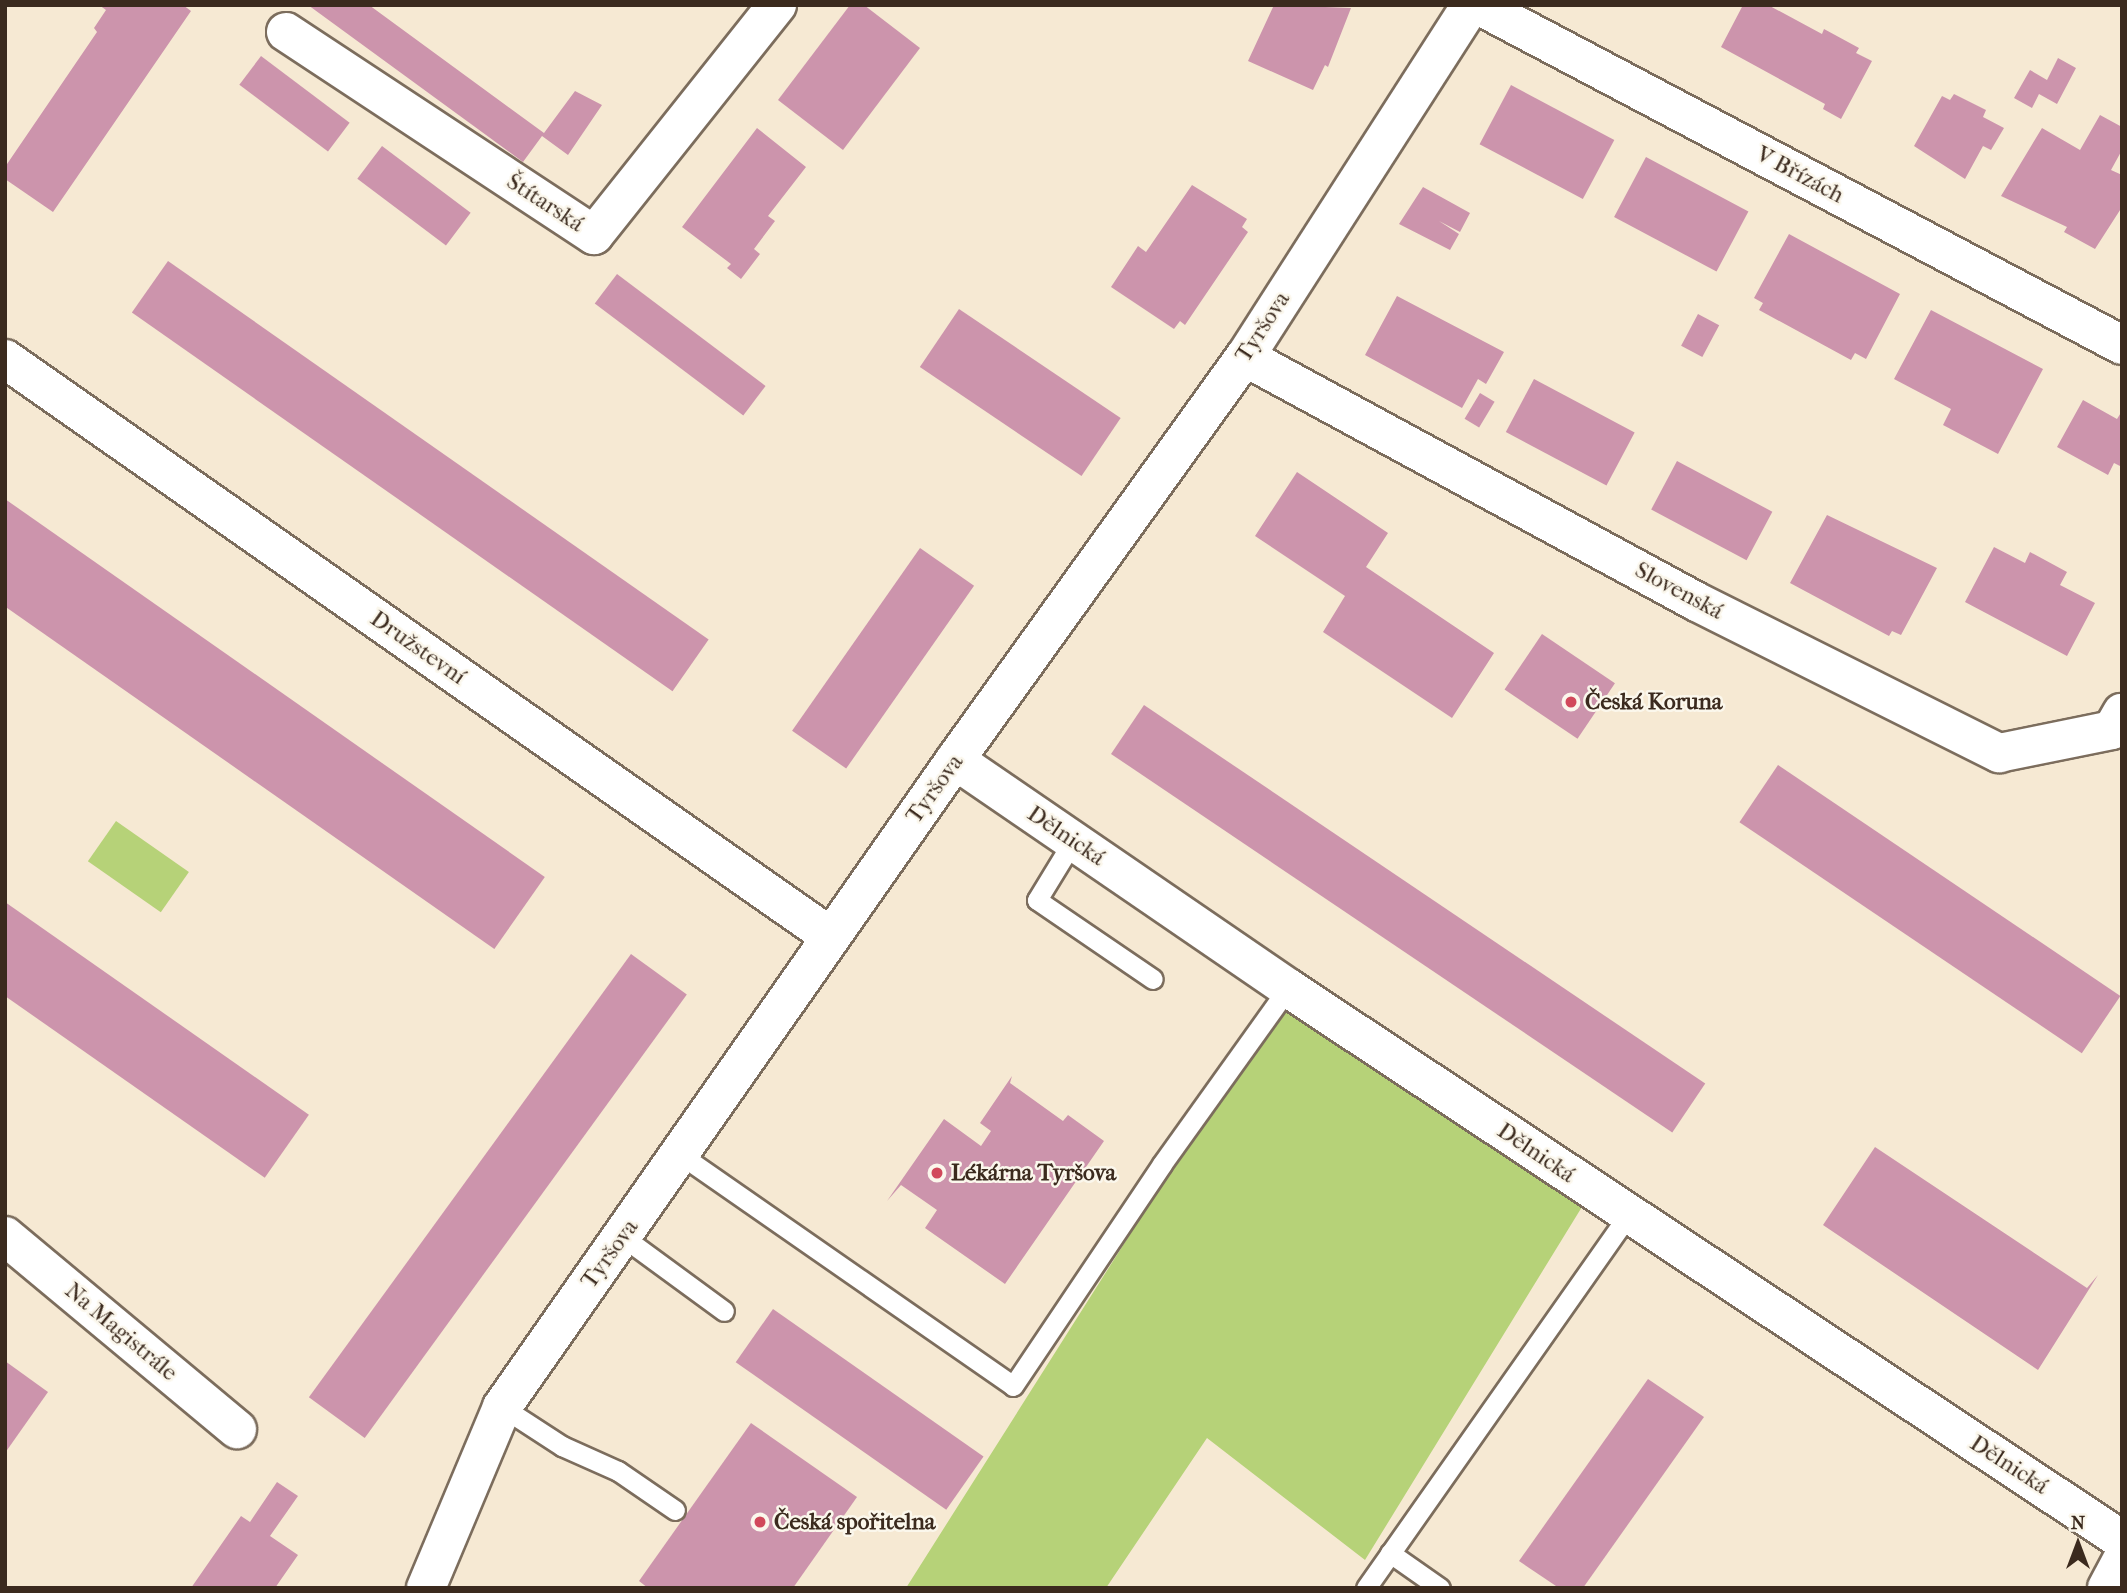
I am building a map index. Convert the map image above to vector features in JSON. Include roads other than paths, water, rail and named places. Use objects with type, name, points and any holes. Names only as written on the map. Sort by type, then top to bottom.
[{"type":"street","name":"Štítarská","points":[[286,32],[593,235],[777,5]]},
{"type":"street","name":"Tyršova","points":[[425,1588],[502,1406],[681,1156],[954,760],[1245,357],[1471,5]]},
{"type":"street","name":"V Břízách","points":[[1478,5],[2122,345]]},
{"type":"street","name":"Slovenská","points":[[1245,357],[1697,602],[1999,753],[2112,730],[2122,713]]},
{"type":"street","name":"Družstevní","points":[[5,359],[831,937]]},
{"type":"street","name":"Dělnická","points":[[954,760],[1287,988],[2122,1540]]},
{"type":"street","name":"Na Magistrále","points":[[5,1236],[237,1429]]},
{"type":"street","points":[[2107,1588],[2122,1560]]},
{"type":"lane","points":[[1073,841],[1037,900],[1153,979]]},
{"type":"lane","points":[[681,1156],[1013,1387],[1162,1164],[1287,988]]},
{"type":"lane","points":[[1366,1588],[1629,1214]]},
{"type":"lane","points":[[623,1237],[724,1311]]},
{"type":"lane","points":[[502,1406],[562,1446],[618,1471],[675,1510]]},
{"type":"lane","points":[[1390,1553],[1440,1588]]},
{"type":"place","name":"Česká Koruna","points":[[1571,702]]},
{"type":"place","name":"Lékárna Tyršova","points":[[937,1173]]},
{"type":"place","name":"Česká spořitelna","points":[[760,1522]]}]
